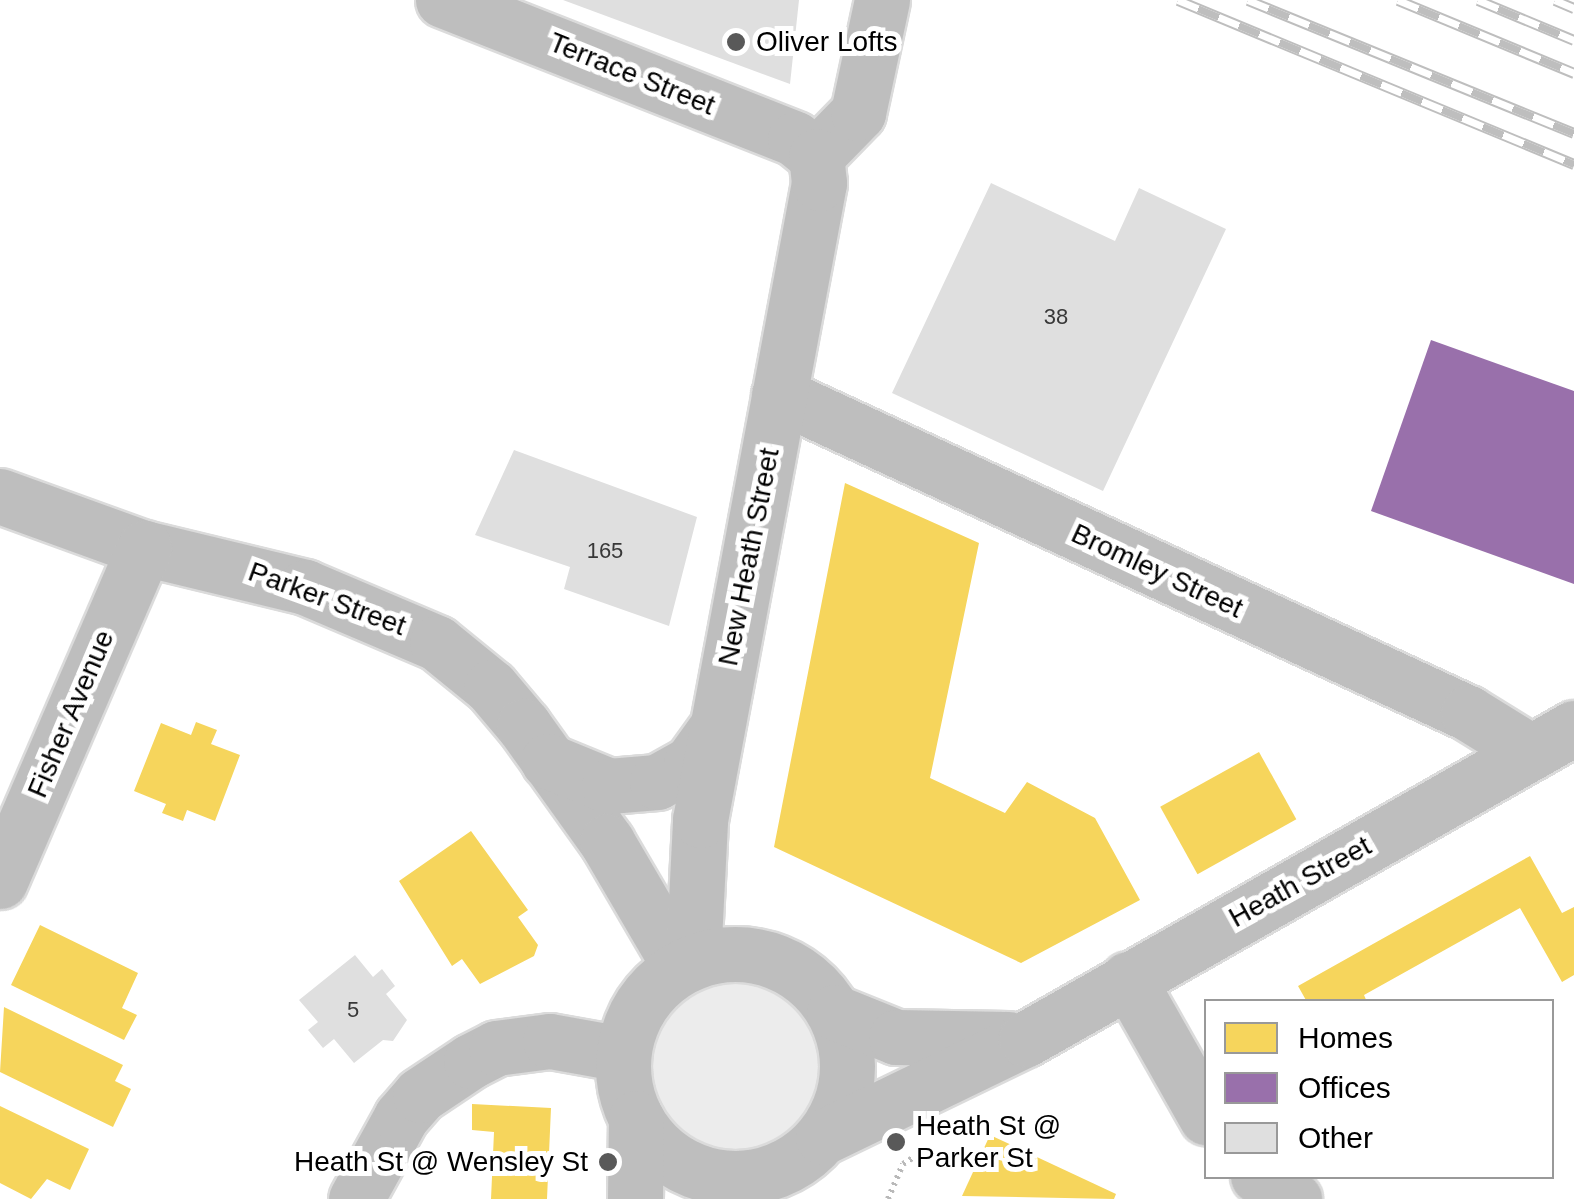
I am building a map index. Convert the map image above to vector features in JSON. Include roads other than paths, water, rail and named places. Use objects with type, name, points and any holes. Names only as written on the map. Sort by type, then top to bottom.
[{"type":"street","name":"Terrace Street","points":[[443,0],[796,139],[816,156]]},
{"type":"street","points":[[816,156],[858,112],[882,0]]},
{"type":"street","name":"New Heath Street","points":[[686,962],[692,893],[717,727],[819,183],[816,156]]},
{"type":"street","name":"Bromley Street","points":[[780,395],[1468,712],[1552,740]]},
{"type":"street","name":"Parker Street","points":[[0,496],[144,548],[253,570],[414,630],[491,687],[607,842],[686,962]]},
{"type":"street","name":"Fisher Avenue","points":[[0,882],[144,548]]},
{"type":"street","points":[[548,761],[610,786],[657,782],[691,763],[717,727]]},
{"type":"street","name":"Heath Street","points":[[823,1138],[1026,1039],[1552,740]]},
{"type":"street","points":[[636,1199],[636,1118],[624,1054],[641,1005],[686,962],[758,956],[788,966],[834,1012],[896,1037],[1026,1039]]},
{"type":"street","points":[[1128,979],[1204,1113]]},
{"type":"street","points":[[636,1118],[674,1161],[703,1174],[753,1187],[823,1138],[848,1076],[834,1012]]},
{"type":"street","points":[[356,1199],[400,1117],[420,1095],[471,1060],[496,1048],[550,1040],[624,1054]]},
{"type":"street","points":[[1263,1179],[1294,1199]]},
{"type":"railway","points":[[1178,0],[1574,164]]},
{"type":"railway","points":[[1248,0],[1574,133]]},
{"type":"railway","points":[[1398,0],[1574,73]]},
{"type":"railway","points":[[1478,0],[1574,40]]},
{"type":"railway","points":[[1555,0],[1574,8]]},
{"type":"place","name":"Oliver Lofts","points":[[736,42]]},
{"type":"place","name":"Heath St @ Parker St","points":[[896,1142]]},
{"type":"place","name":"Heath St @ Wensley St","points":[[608,1162]]}]
